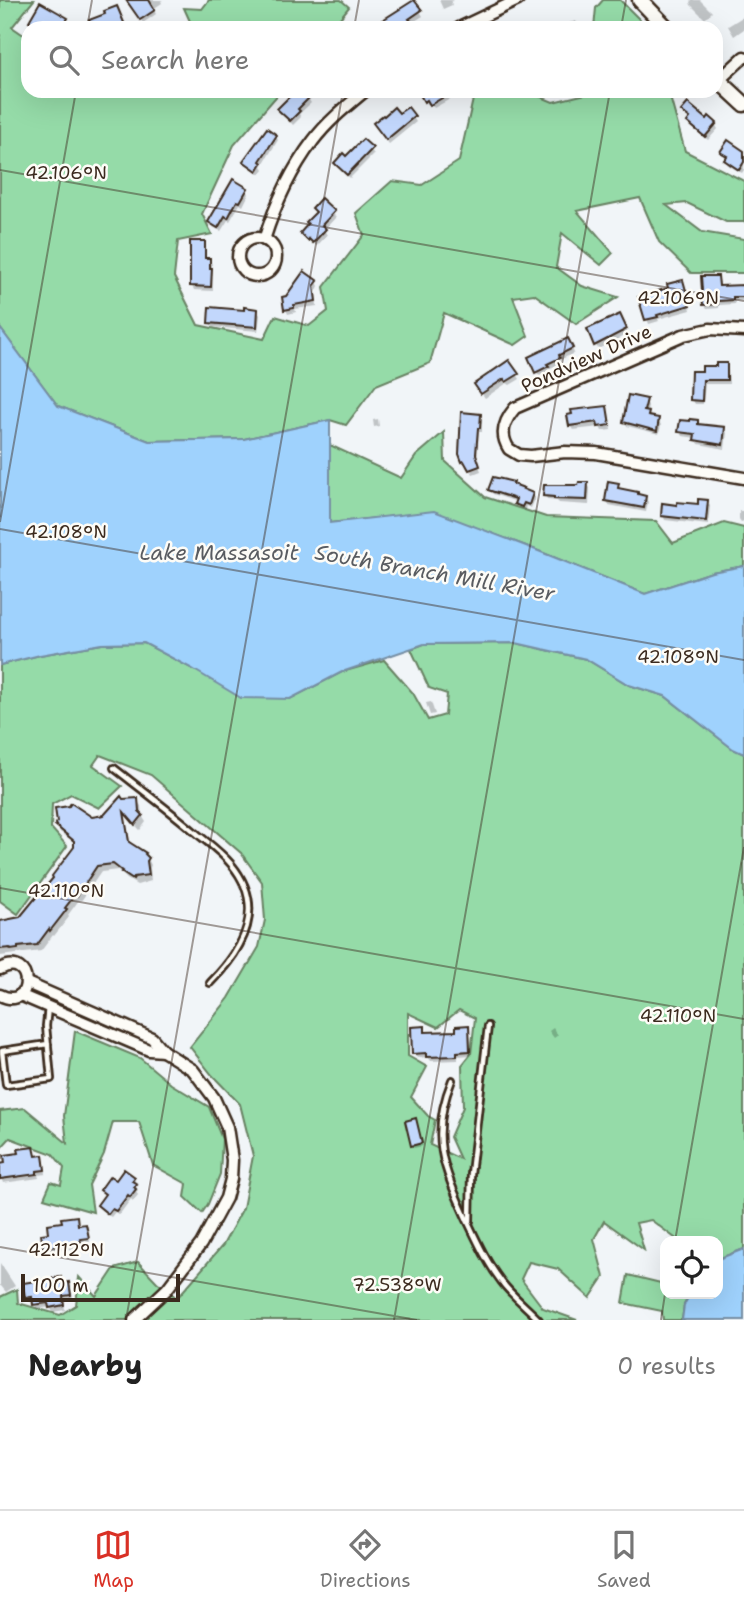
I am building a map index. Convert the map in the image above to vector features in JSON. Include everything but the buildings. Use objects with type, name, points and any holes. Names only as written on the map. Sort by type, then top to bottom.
[{"type":"main road","points":[[642,2],[660,21]]},
{"type":"main road","points":[[723,85],[744,104]]},
{"type":"street","points":[[473,21],[518,0]]},
{"type":"street","points":[[723,75],[744,57]]},
{"type":"street","points":[[264,240],[279,199],[305,153],[322,131],[357,98]]},
{"type":"street","name":"Pondview Drive","points":[[744,331],[701,330],[653,347],[521,405],[510,415],[503,436],[509,449],[524,456],[565,452],[596,453],[744,478]]},
{"type":"street","points":[[0,969],[10,965],[19,968],[25,974],[27,983],[20,995],[8,998],[0,995]]},
{"type":"street","points":[[27,983],[152,1038],[163,1051],[192,1070],[218,1104],[227,1127],[232,1160],[226,1198],[201,1244],[167,1289],[134,1320]]},
{"type":"street","points":[[20,995],[149,1051],[163,1051]]},
{"type":"street","points":[[48,1007],[54,995]]},
{"type":"lane","points":[[114,768],[225,858],[239,875],[246,890],[249,914],[243,942],[234,957],[210,983]]},
{"type":"lane","points":[[48,1007],[46,1026],[48,1044],[51,1079],[6,1084],[2,1051],[48,1044]]},
{"type":"lane","points":[[470,1226],[471,1174],[488,1026]]},
{"type":"lane","points":[[452,1080],[440,1117],[441,1150],[449,1180],[489,1262],[502,1282],[539,1320]]},
{"type":"green space","points":[[0,0],[34,0],[12,27],[21,33],[21,98],[275,98],[234,145],[202,214],[212,234],[178,241],[174,277],[198,325],[264,339],[275,316],[309,326],[328,311],[324,287],[364,235],[356,213],[392,181],[422,185],[459,161],[473,98],[544,98],[553,102],[570,98],[670,98],[685,151],[744,181],[744,222],[726,222],[687,203],[666,205],[702,232],[744,239],[744,273],[691,273],[659,242],[640,198],[577,211],[613,253],[601,265],[562,233],[556,267],[582,286],[618,297],[576,324],[534,294],[513,297],[528,336],[515,345],[444,313],[430,363],[376,385],[346,425],[330,420],[244,439],[149,441],[58,406],[0,328]]},
{"type":"green space","points":[[209,0],[341,0],[349,7],[338,21],[190,21],[184,8],[202,9]]},
{"type":"green space","points":[[603,0],[620,0],[641,21],[595,21],[596,8]]},
{"type":"green space","points":[[444,432],[445,461],[485,497],[546,517],[656,521],[673,543],[724,523],[744,528],[744,566],[712,572],[645,594],[434,512],[329,523],[330,445],[401,478],[416,456]]},
{"type":"green space","points":[[144,643],[191,668],[290,699],[342,672],[384,660],[413,693],[428,720],[445,715],[447,694],[429,688],[411,649],[424,644],[516,643],[586,659],[629,685],[665,696],[733,749],[744,754],[744,1249],[723,1257],[723,1236],[672,1236],[651,1220],[636,1223],[644,1250],[604,1221],[594,1239],[604,1277],[590,1298],[558,1269],[529,1262],[521,1279],[543,1308],[577,1320],[0,1320],[0,1297],[17,1289],[18,1303],[60,1315],[76,1305],[79,1277],[96,1296],[114,1269],[138,1262],[177,1298],[223,1245],[243,1208],[253,1156],[240,1104],[190,1047],[229,998],[259,947],[265,920],[262,882],[241,853],[151,775],[100,755],[93,765],[122,786],[99,808],[71,794],[52,804],[51,828],[67,846],[18,914],[0,901],[0,665],[102,644]],"holes":[[[459,1010],[475,1018],[471,1054],[462,1065],[463,1107],[450,1137],[460,1159],[430,1145],[435,1120],[411,1097],[427,1067],[408,1056],[408,1013],[438,1027]]]},
{"type":"green space","points":[[75,1031],[140,1058],[171,1084],[209,1107],[222,1139],[220,1174],[202,1213],[185,1197],[187,1184],[153,1165],[139,1122],[113,1122],[104,1154],[89,1185],[93,1212],[44,1198],[51,1182],[61,1185],[64,1168],[53,1154],[10,1138],[0,1149],[0,1111],[25,1108],[67,1143],[64,1116]]},
{"type":"green space","points":[[628,1275],[660,1283],[660,1299],[687,1299],[682,1320],[663,1320],[662,1311],[623,1303]]},
{"type":"water","name":"Lake Massasoit","points":[[0,328],[58,406],[149,441],[244,439],[330,420],[330,523],[434,511],[645,594],[712,572],[744,566],[744,754],[733,749],[665,696],[629,685],[586,659],[516,643],[424,644],[342,672],[290,699],[241,698],[144,643],[102,644],[0,665]]},
{"type":"water","points":[[744,1249],[744,1320],[682,1320],[687,1299],[723,1299],[723,1257]]},
{"type":"water label","name":"South Branch Mill River","points":[[435,573]]}]
